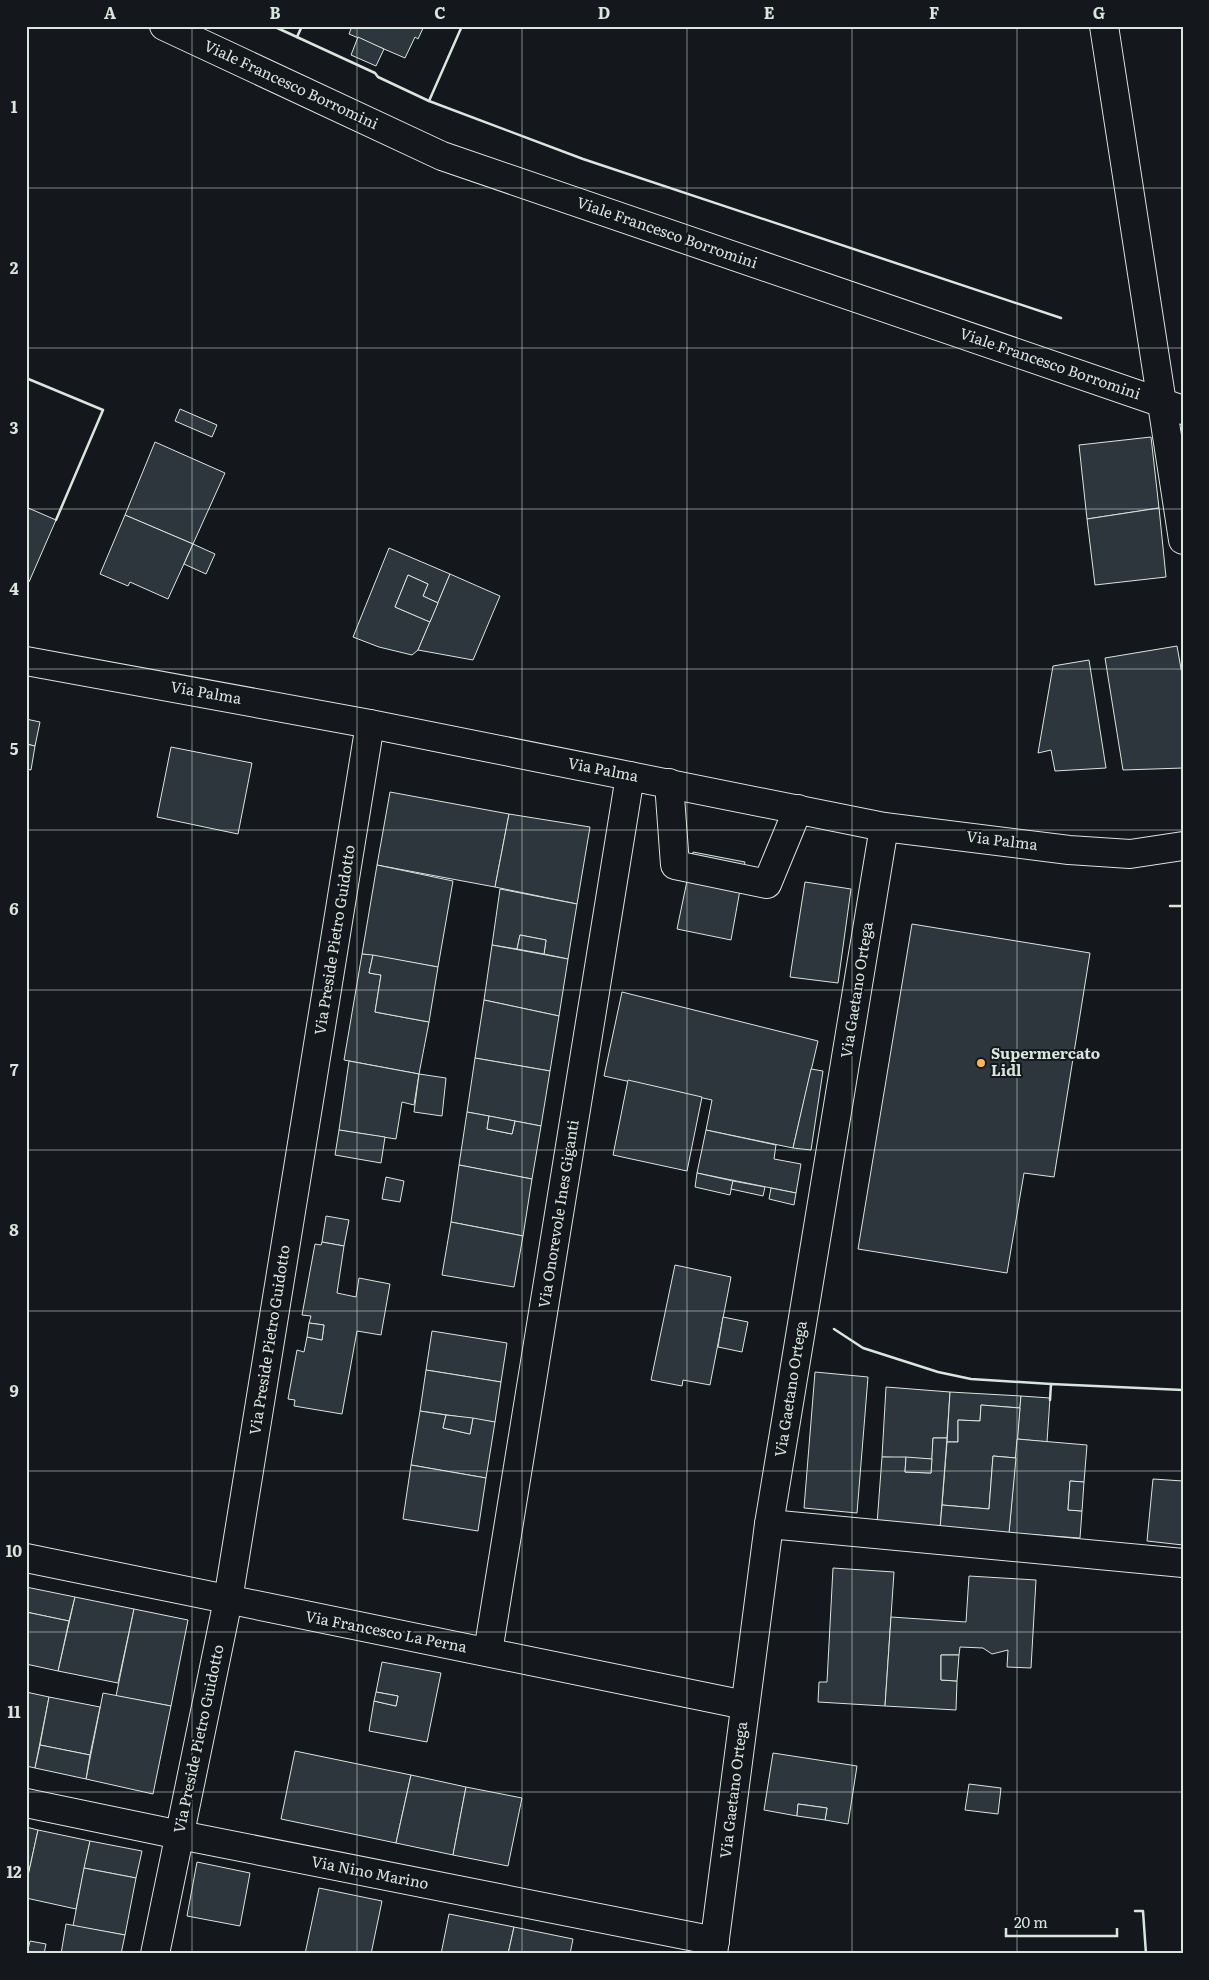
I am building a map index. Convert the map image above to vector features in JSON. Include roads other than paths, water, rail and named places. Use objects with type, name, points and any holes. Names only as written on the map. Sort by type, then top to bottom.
[{"type":"street","name":"Viale Francesco Borromini","points":[[164,26],[442,156],[1173,406]]},
{"type":"street","points":[[1104,26],[1173,406],[1183,540]]},
{"type":"street","name":"Via Palma","points":[[26,660],[370,724],[884,827],[1078,850],[1130,854],[1183,846]]},
{"type":"street","name":"Via Preside Pietro Guidotto","points":[[155,1954],[228,1600],[370,724]]},
{"type":"street","name":"Via Onorevole Ines Giganti","points":[[488,1652],[630,776]]},
{"type":"street","points":[[669,783],[675,865],[767,884],[798,809]]},
{"type":"street","name":"Via Gaetano Ortega","points":[[714,1947],[769,1524],[884,827]]},
{"type":"street","points":[[769,1524],[1183,1563]]},
{"type":"street","name":"Via Francesco La Perna","points":[[26,1558],[745,1705]]},
{"type":"street","name":"Via Nino Marino","points":[[26,1803],[714,1947]]},
{"type":"place","name":"Supermercato Lidl","points":[[981,1063]]}]
